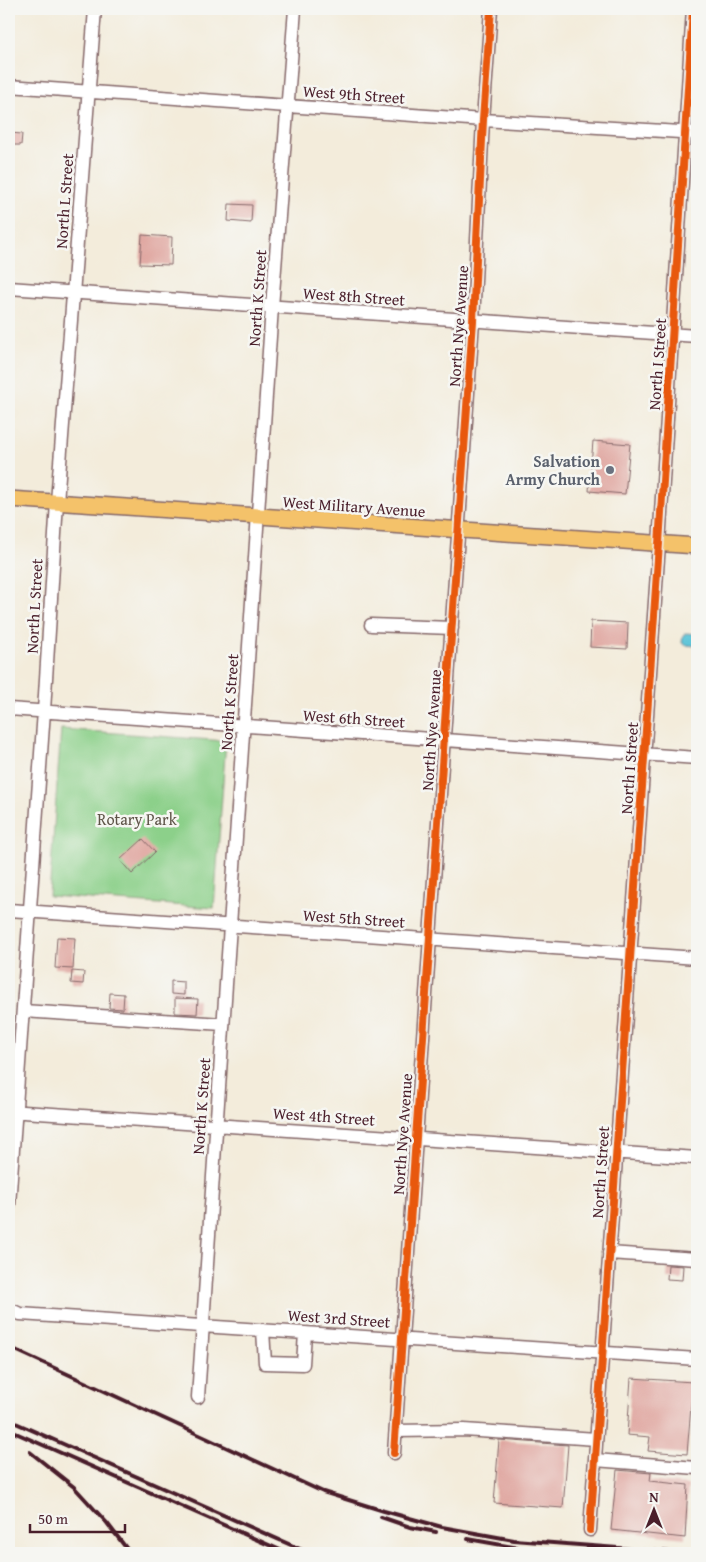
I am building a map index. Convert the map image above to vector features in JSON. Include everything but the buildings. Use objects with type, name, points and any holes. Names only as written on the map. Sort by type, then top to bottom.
[{"type":"main road","name":"West Military Avenue","points":[[9,499],[697,546]]},
{"type":"street","name":"North L Street","points":[[9,1205],[12,1111],[23,1011],[57,502],[95,9]]},
{"type":"street","name":"North K Street","points":[[198,1397],[272,307],[295,9]]},
{"type":"street","name":"North Nye Avenue","points":[[394,1453],[473,321],[483,120],[491,9]]},
{"type":"street","name":"North I Street","points":[[590,1530],[672,335],[691,133],[693,9]]},
{"type":"street","name":"West 9th Street","points":[[9,86],[691,133]]},
{"type":"street","name":"West 8th Street","points":[[9,288],[697,336]]},
{"type":"street","points":[[371,625],[452,628]]},
{"type":"street","name":"West 6th Street","points":[[9,709],[697,758]]},
{"type":"street","name":"West 5th Street","points":[[9,910],[697,958]]},
{"type":"street","points":[[23,1011],[222,1024]]},
{"type":"street","name":"West 4th Street","points":[[12,1111],[697,1158]]},
{"type":"street","points":[[609,1253],[697,1259]]},
{"type":"street","name":"West 3rd Street","points":[[9,1310],[20,1314],[697,1359]]},
{"type":"street","points":[[263,1330],[265,1363],[303,1364],[305,1332]]},
{"type":"street","points":[[396,1431],[464,1430],[596,1439]]},
{"type":"street","points":[[594,1460],[697,1468]]},
{"type":"green space","name":"Rotary Park","points":[[61,729],[226,741],[214,908],[49,896]]},
{"type":"water","points":[[686,633],[697,634],[697,646],[682,643],[683,635]]},
{"type":"railway","points":[[9,1347],[323,1492],[384,1511],[442,1527],[514,1540],[683,1553]]},
{"type":"railway","points":[[9,1420],[309,1553]]},
{"type":"railway","points":[[9,1430],[287,1553]]},
{"type":"railway","points":[[30,1452],[74,1487],[107,1523],[130,1553]]},
{"type":"railway","points":[[381,1517],[410,1527],[436,1532]]},
{"type":"railway","points":[[468,1539],[557,1553]]},
{"type":"cycle path","points":[[394,1453],[473,321],[483,120],[491,9]]},
{"type":"cycle path","points":[[590,1530],[659,544],[693,9]]},
{"type":"place","name":"Salvation Army Church","points":[[610,470]]}]
